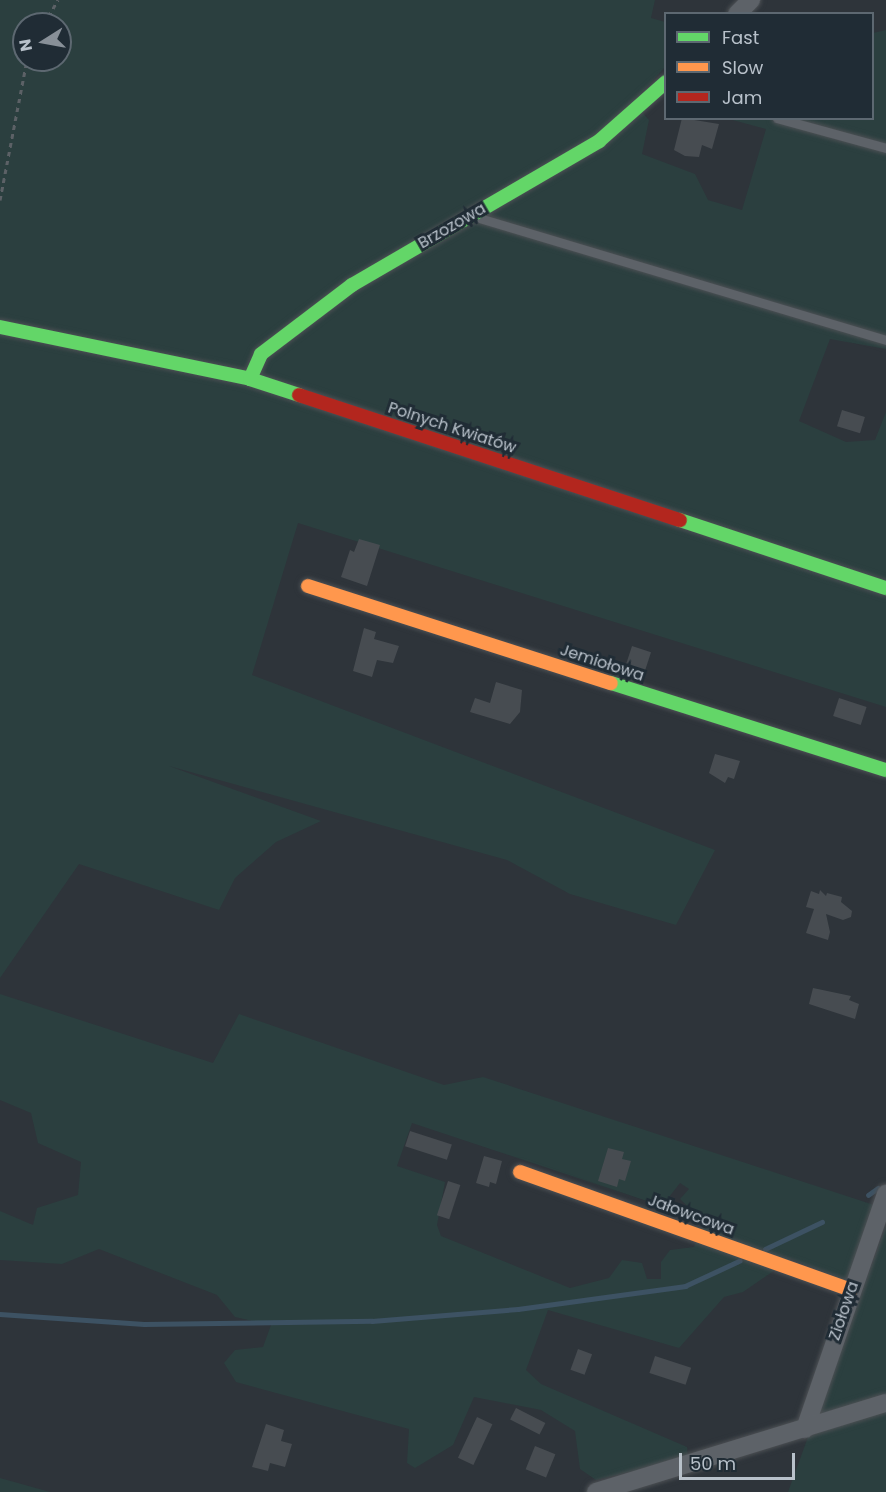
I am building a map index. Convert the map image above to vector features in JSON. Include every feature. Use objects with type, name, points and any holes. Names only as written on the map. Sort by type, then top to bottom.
[{"type":"street","points":[[739,12],[752,0]]},
{"type":"street","name":"Brzozowa","points":[[250,379],[261,354],[352,285],[599,141],[664,85]]},
{"type":"street","name":"Polnych Kwiatów","points":[[0,327],[250,379],[886,588]]},
{"type":"street","name":"Jemiołowa","points":[[308,586],[886,770]]},
{"type":"street","name":"Jałowcowa","points":[[520,1172],[851,1290]]},
{"type":"street","name":"Ziołowa","points":[[805,1429],[851,1290],[886,1194]]},
{"type":"street","points":[[596,1492],[886,1403]]},
{"type":"lane","points":[[784,120],[886,148]]},
{"type":"lane","points":[[471,216],[886,340]]},
{"type":"path","points":[[0,200],[25,72]]},
{"type":"green space","points":[[0,0],[655,0],[651,18],[664,22],[664,68],[633,102],[649,120],[642,154],[695,174],[708,200],[742,210],[766,129],[733,120],[874,120],[874,33],[886,30],[886,349],[830,339],[799,421],[846,442],[875,440],[886,412],[886,707],[298,523],[252,675],[715,850],[676,925],[570,894],[507,860],[169,766],[321,821],[276,842],[235,878],[219,910],[79,864],[0,978]]},
{"type":"green space","points":[[0,994],[213,1063],[239,1014],[444,1085],[483,1077],[877,1206],[847,1281],[791,1259],[743,1292],[724,1297],[679,1348],[548,1310],[526,1370],[541,1384],[687,1447],[688,1458],[596,1480],[580,1469],[575,1431],[541,1410],[474,1397],[453,1445],[415,1468],[407,1463],[409,1429],[236,1382],[224,1363],[235,1350],[263,1347],[271,1325],[235,1317],[217,1295],[99,1249],[62,1264],[0,1260],[0,1211],[33,1225],[37,1208],[78,1195],[81,1162],[38,1143],[31,1113],[0,1100]],"holes":[[[412,1123],[662,1206],[680,1183],[689,1189],[680,1199],[703,1221],[694,1247],[670,1250],[661,1262],[661,1279],[647,1279],[642,1263],[622,1260],[609,1278],[570,1288],[441,1236],[437,1225],[445,1182],[397,1166]]]},
{"type":"green space","points":[[886,1226],[886,1492],[788,1492],[824,1393]]},
{"type":"green space","points":[[0,1478],[50,1492],[0,1492]]},
{"type":"building","points":[[682,120],[719,124],[712,149],[702,145],[699,157],[685,156],[674,150]]},
{"type":"building","points":[[842,410],[865,417],[860,433],[837,426]]},
{"type":"building","points":[[359,539],[380,545],[367,586],[341,577],[350,550],[354,552]]},
{"type":"building","points":[[364,628],[376,632],[374,639],[399,646],[393,663],[377,660],[372,677],[353,671]]},
{"type":"building","points":[[632,646],[651,652],[644,675],[625,669]]},
{"type":"building","points":[[496,682],[522,690],[520,712],[510,724],[470,712],[475,698],[490,703]]},
{"type":"building","points":[[839,698],[867,707],[861,725],[833,716]]},
{"type":"building","points":[[715,754],[740,761],[734,779],[728,777],[725,783],[709,773]]},
{"type":"building","points":[[820,890],[826,896],[827,893],[842,897],[841,902],[852,911],[851,917],[843,920],[826,914],[830,932],[828,940],[806,933],[814,909],[806,907],[811,891],[819,894]]},
{"type":"building","points":[[813,988],[851,996],[849,1000],[859,1004],[855,1019],[809,1004]]},
{"type":"building","points":[[410,1131],[452,1145],[447,1160],[405,1146]]},
{"type":"building","points":[[608,1148],[624,1152],[622,1159],[631,1161],[625,1181],[619,1179],[617,1187],[598,1181]]},
{"type":"building","points":[[484,1156],[502,1161],[496,1184],[490,1182],[489,1187],[476,1183]]},
{"type":"building","points":[[448,1181],[460,1185],[449,1219],[437,1215]]},
{"type":"building","points":[[578,1349],[592,1354],[585,1375],[570,1370]]},
{"type":"building","points":[[655,1356],[691,1368],[686,1385],[649,1373]]},
{"type":"building","points":[[516,1408],[545,1423],[540,1435],[510,1420]]},
{"type":"building","points":[[477,1417],[492,1424],[473,1465],[458,1458]]},
{"type":"building","points":[[266,1424],[284,1430],[281,1441],[292,1444],[285,1467],[270,1463],[268,1471],[252,1467]]},
{"type":"building","points":[[535,1446],[555,1454],[546,1477],[526,1469]]},
{"type":"waterway","points":[[868,1195],[878,1188]]},
{"type":"waterway","points":[[765,1249],[822,1222]]},
{"type":"waterway","points":[[0,1314],[144,1324],[372,1321],[518,1309],[685,1286],[739,1261]]},
{"type":"traffic: fast","points":[[250,379],[261,354],[352,285],[599,141],[664,84]]},
{"type":"traffic: fast","points":[[0,327],[250,379],[299,395]]},
{"type":"traffic: fast","points":[[680,520],[886,588]]},
{"type":"traffic: fast","points":[[611,683],[886,770]]},
{"type":"traffic: slow","points":[[308,586],[611,683]]},
{"type":"traffic: slow","points":[[520,1172],[851,1290]]},
{"type":"traffic: jam","points":[[299,395],[680,520]]}]
